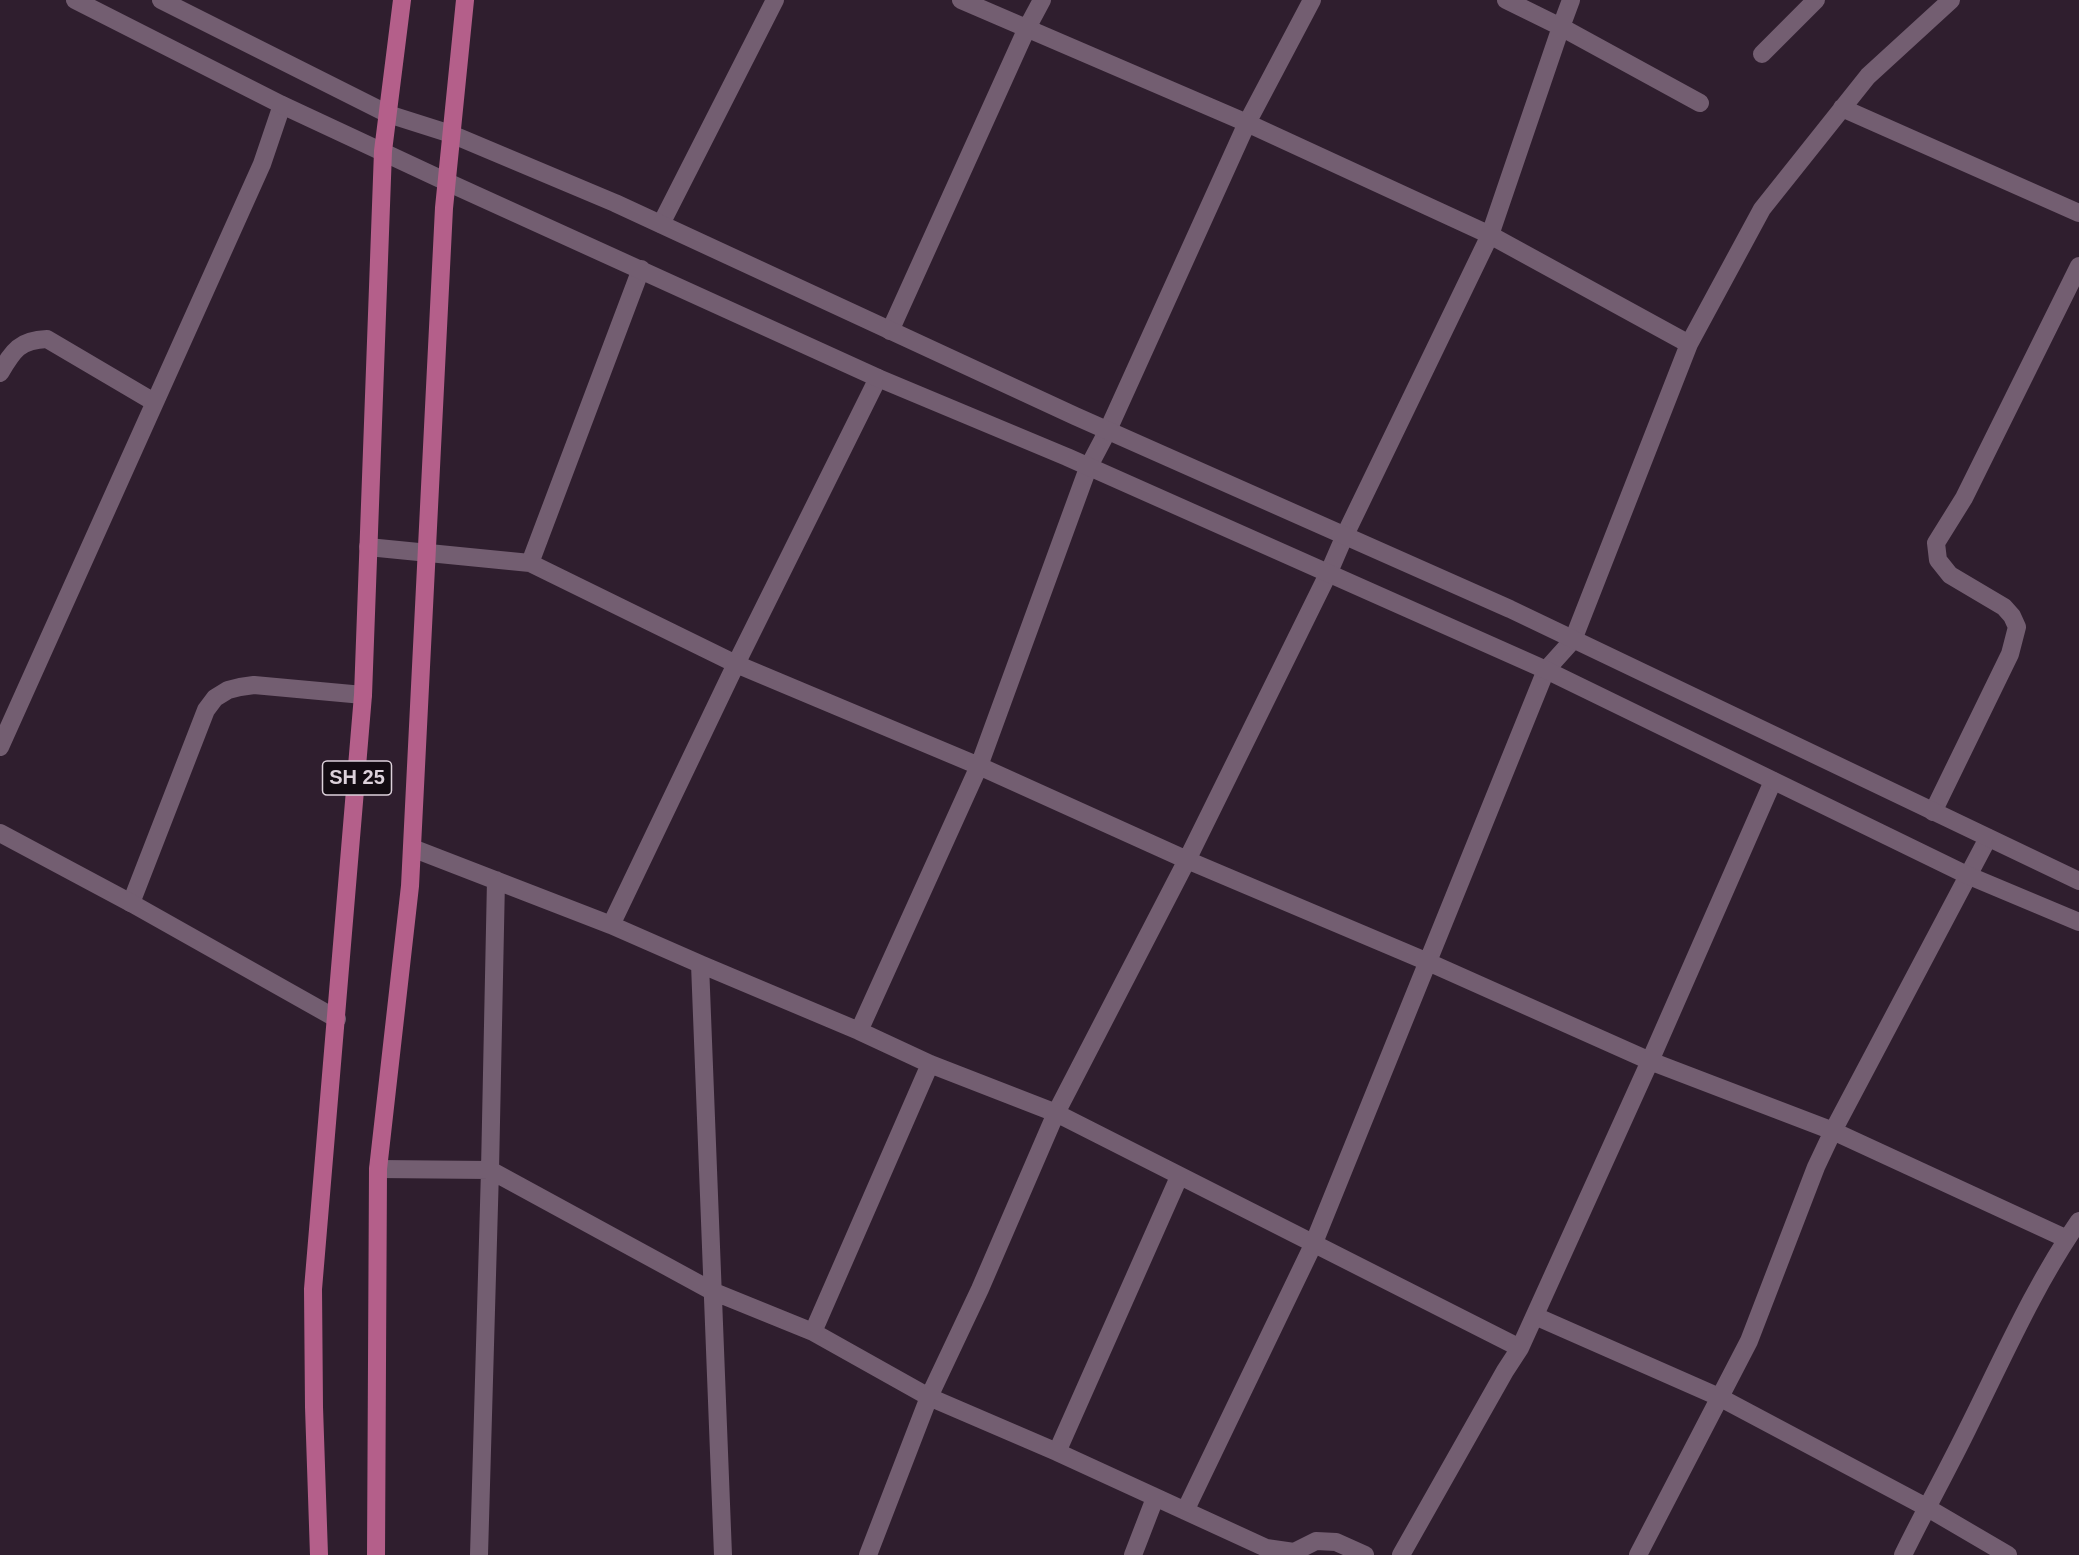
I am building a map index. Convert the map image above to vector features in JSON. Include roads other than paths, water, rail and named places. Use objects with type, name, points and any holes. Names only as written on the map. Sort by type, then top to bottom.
[{"type":"main road","name":"SH 25","points":[[319,1555],[313,1289],[363,695],[383,151],[402,0]]},
{"type":"main road","points":[[376,1555],[378,1169],[410,886],[447,182],[466,2]]},
{"type":"street","points":[[75,0],[282,105],[447,182],[878,378],[1067,457],[1546,670],[1968,875],[2079,922]]},
{"type":"street","points":[[161,0],[388,114],[451,134],[661,224],[890,331],[1573,640],[2079,881]]},
{"type":"street","points":[[661,224],[775,0]]},
{"type":"street","points":[[961,0],[1247,123],[1490,235],[1689,344]]},
{"type":"street","points":[[890,331],[1027,28],[1042,0]]},
{"type":"street","points":[[859,1031],[979,766],[1088,468],[1108,430],[1247,123],[1312,0]]},
{"type":"street","points":[[1506,0],[1561,27],[1700,103]]},
{"type":"street","points":[[868,1555],[929,1397],[980,1288],[1056,1113],[1187,860],[1329,572],[1490,235],[1571,0]]},
{"type":"street","points":[[1762,54],[1816,0]]},
{"type":"street","points":[[1185,1511],[1313,1245],[1546,670],[1573,640],[1689,344],[1762,208],[1868,76],[1950,0]]},
{"type":"street","points":[[0,747],[262,164],[282,105]]},
{"type":"street","points":[[1842,108],[2079,213]]},
{"type":"street","points":[[1933,812],[2010,654],[2017,627],[2012,616],[2004,607],[1950,575],[1938,560],[1935,543],[1964,498],[2079,266]]},
{"type":"street","points":[[530,563],[641,269]]},
{"type":"street","points":[[0,374],[14,350],[30,340],[47,339],[154,402]]},
{"type":"street","points":[[611,925],[736,664],[878,378]]},
{"type":"street","points":[[368,547],[530,563],[736,664],[979,766],[1187,860],[1428,962],[1650,1061],[1833,1131],[2067,1239]]},
{"type":"street","points":[[131,903],[206,710],[215,698],[228,690],[254,685],[363,695]]},
{"type":"street","points":[[1401,1555],[1520,1348],[1536,1316],[1773,781]]},
{"type":"street","points":[[0,833],[131,903],[337,1019]]},
{"type":"street","points":[[1638,1555],[1749,1341],[1816,1167],[1833,1131],[1988,838]]},
{"type":"street","points":[[412,848],[611,925],[859,1031],[930,1064],[1056,1113],[1520,1348]]},
{"type":"street","points":[[479,1555],[490,1170],[495,880]]},
{"type":"street","points":[[700,964],[723,1555]]},
{"type":"street","points":[[813,1332],[930,1064]]},
{"type":"street","points":[[378,1169],[490,1170],[712,1291],[813,1332],[929,1397],[1057,1452],[1266,1548],[1294,1552],[1316,1541],[1336,1542],[1365,1555]]},
{"type":"street","points":[[1057,1452],[1179,1177]]},
{"type":"street","points":[[1903,1555],[1926,1506],[1967,1432],[2031,1300],[2079,1221]]},
{"type":"street","points":[[1536,1316],[1719,1397],[1926,1506],[2008,1555]]},
{"type":"street","points":[[1133,1555],[1155,1498]]}]
